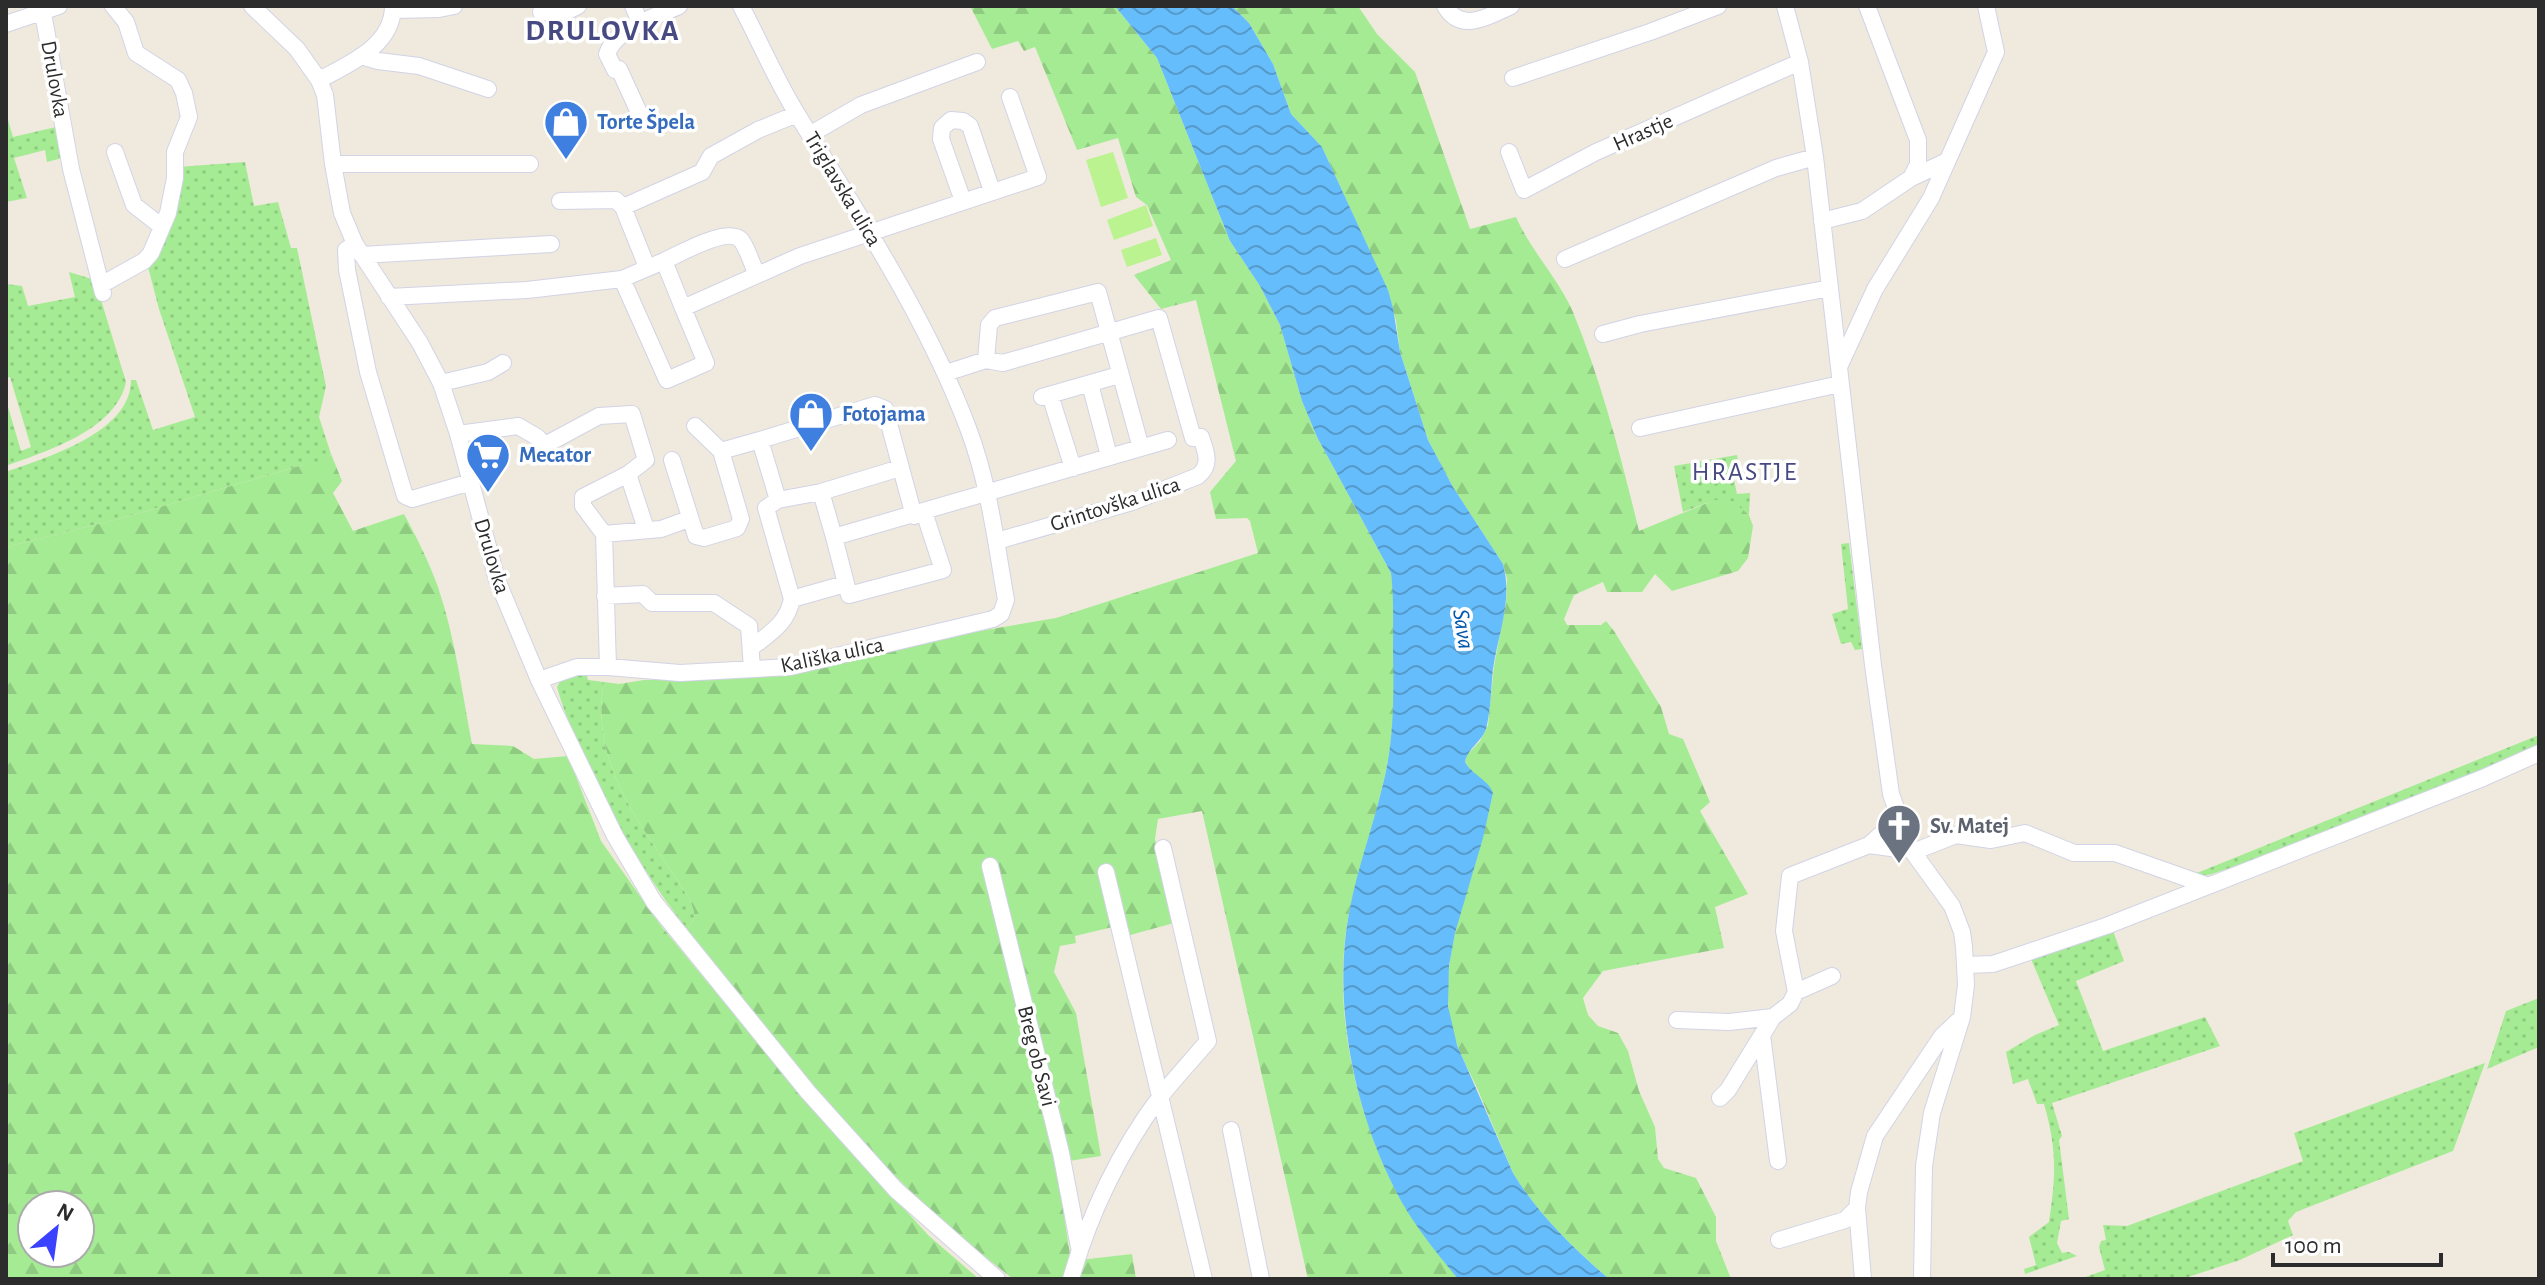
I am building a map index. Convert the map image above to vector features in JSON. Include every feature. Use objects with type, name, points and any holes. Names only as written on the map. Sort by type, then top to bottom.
[{"type":"street","name":"Drulovka","points":[[6,24],[59,6]]},
{"type":"street","name":"Drulovka","points":[[43,13],[71,169],[102,289],[151,253],[172,197],[175,152],[189,117],[178,80],[136,53],[126,22],[113,6]]},
{"type":"street","name":"Drulovka","points":[[252,6],[297,49],[319,80],[325,95],[342,213],[358,250],[420,343],[441,383],[458,434],[497,580],[539,680],[615,836],[654,902],[736,1005],[864,1156],[941,1231],[997,1279]]},
{"type":"street","points":[[319,80],[361,56],[381,40],[393,8],[439,9],[454,6]]},
{"type":"street","points":[[541,12],[563,13],[578,6]]},
{"type":"street","points":[[633,6],[641,25]]},
{"type":"street","name":"Triglavska ulica","points":[[741,6],[797,114],[870,233],[946,373]]},
{"type":"street","points":[[1445,6],[1450,14],[1462,21],[1475,22],[1511,6]]},
{"type":"street","points":[[1513,78],[1718,6]]},
{"type":"street","points":[[1785,6],[1800,62],[1815,157],[1888,777],[1898,819],[1911,850],[1944,893],[1962,932],[1965,965],[1962,1017],[1946,1065],[1927,1140],[1924,1166],[1922,1279]]},
{"type":"street","points":[[1867,6],[1918,140],[1918,164],[1911,178]]},
{"type":"street","points":[[1840,376],[1875,289],[1920,219],[1996,52],[1986,6]]},
{"type":"street","points":[[642,119],[619,69],[615,70],[607,54],[611,43],[619,35],[671,8]]},
{"type":"street","points":[[361,56],[419,66],[488,89]]},
{"type":"street","points":[[811,134],[861,105],[977,62]]},
{"type":"street","name":"Hrastje","points":[[1509,152],[1524,190],[1596,152],[1800,62]]},
{"type":"street","points":[[683,308],[800,256],[1038,177],[1010,97]]},
{"type":"street","points":[[623,207],[702,172],[711,156],[758,130],[797,114]]},
{"type":"street","points":[[963,201],[941,139],[942,128],[951,120],[963,121],[970,126],[992,191]]},
{"type":"street","points":[[115,152],[134,205],[161,226]]},
{"type":"street","points":[[1565,259],[1776,168],[1815,157]]},
{"type":"street","points":[[1822,221],[1862,211],[1911,178],[1945,162]]},
{"type":"street","points":[[333,164],[530,164]]},
{"type":"street","points":[[560,201],[616,200],[623,207],[647,267]]},
{"type":"street","points":[[389,297],[527,290],[622,279],[720,236],[733,235],[741,240],[757,275]]},
{"type":"street","points":[[471,482],[412,499],[405,496],[368,372],[347,270],[346,250],[551,244]]},
{"type":"street","points":[[622,279],[667,380],[706,363],[664,261]]},
{"type":"street","points":[[1603,334],[1640,324],[1830,288]]},
{"type":"street","name":"Grintovška ulica","points":[[986,360],[989,325],[995,318],[1098,292],[1141,448]]},
{"type":"street","name":"Grintovška ulica","points":[[946,373],[986,360],[1003,363],[1159,318],[1193,438],[1201,437],[1208,460],[1205,471],[1198,476],[1132,502],[997,541]]},
{"type":"street","points":[[441,383],[488,372],[503,363]]},
{"type":"street","name":"Kališka ulica","points":[[539,680],[577,667],[680,673],[790,667],[993,619],[1001,614],[1006,600],[997,541],[970,432],[946,373]]},
{"type":"street","points":[[1073,468],[1046,396],[1119,375]]},
{"type":"street","points":[[1640,428],[1840,376]]},
{"type":"street","points":[[1090,384],[1109,456]]},
{"type":"street","points":[[721,451],[875,405],[885,409],[900,468],[943,570],[849,595],[821,492]]},
{"type":"street","points":[[458,434],[518,426],[545,445],[599,416],[632,414],[646,460],[628,474],[583,497],[583,506],[604,534],[608,667]]},
{"type":"street","points":[[672,460],[696,536],[704,538],[737,528],[741,519],[721,451],[695,426]]},
{"type":"street","points":[[751,648],[782,623],[790,612],[792,599],[760,440]]},
{"type":"street","points":[[834,537],[1168,440]]},
{"type":"street","points":[[741,519],[755,515],[772,504],[900,468]]},
{"type":"street","points":[[628,474],[646,529]]},
{"type":"street","points":[[604,534],[661,529],[689,519]]},
{"type":"street","points":[[792,599],[845,584]]},
{"type":"street","points":[[605,596],[643,594],[652,603],[714,603],[749,626],[752,669]]},
{"type":"street","points":[[1965,965],[1993,964],[2106,926],[2483,778],[2539,753]]},
{"type":"street","points":[[1720,1098],[1773,1017],[1790,1004],[1796,992],[1784,931],[1790,876],[1869,845],[1898,819]]},
{"type":"street","points":[[1869,845],[1911,850],[1956,835],[1991,840],[2025,833],[2074,853],[2115,853],[2206,885]]},
{"type":"street","name":"Breg ob Savi","points":[[1071,1279],[1080,1248],[1120,1161],[1160,1097],[1208,1041],[1163,848]]},
{"type":"street","name":"Breg ob Savi","points":[[990,866],[1061,1153],[1080,1248]]},
{"type":"street","points":[[1106,872],[1204,1279]]},
{"type":"street","points":[[1796,992],[1832,976]]},
{"type":"street","points":[[1677,1020],[1729,1022],[1773,1017]]},
{"type":"street","points":[[1863,1279],[1857,1208],[1875,1136],[1942,1036],[1962,1017]]},
{"type":"street","points":[[1762,1035],[1778,1161]]},
{"type":"street","points":[[1231,1130],[1261,1279]]},
{"type":"street","points":[[1779,1240],[1845,1220],[1857,1208]]},
{"type":"green space","points":[[970,6],[1115,6],[1157,58],[1230,241],[1260,286],[1280,325],[1302,401],[1317,437],[1391,573],[1396,651],[1392,734],[1383,784],[1349,913],[1344,946],[1344,1014],[1365,1116],[1390,1179],[1421,1231],[1458,1279],[1308,1279],[1202,811],[1158,819],[1155,839],[1174,923],[1123,937],[1121,925],[1075,936],[1076,943],[1060,946],[1054,972],[1076,1013],[1101,1156],[1056,1163],[1071,1261],[1132,1254],[1136,1279],[1013,1279],[942,1222],[877,1158],[833,1110],[687,929],[694,915],[690,900],[640,824],[613,771],[601,713],[604,682],[619,684],[644,680],[754,677],[807,668],[938,638],[1056,618],[1258,553],[1247,518],[1216,519],[1210,492],[1236,461],[1196,300],[1161,309],[1134,275],[1171,260],[1147,205],[1136,197],[1118,138],[1077,150],[1035,47],[1024,51],[1018,41],[992,49]]},
{"type":"green space","points":[[1232,6],[1358,6],[1377,34],[1415,72],[1470,229],[1516,217],[1573,312],[1602,393],[1639,531],[1725,498],[1749,515],[1753,526],[1748,558],[1738,571],[1672,591],[1655,574],[1642,592],[1607,592],[1603,582],[1574,595],[1564,619],[1567,625],[1601,625],[1606,621],[1614,631],[1661,707],[1669,734],[1683,739],[1710,802],[1700,811],[1748,894],[1715,907],[1724,948],[1603,971],[1583,998],[1588,1015],[1598,1026],[1618,1033],[1628,1051],[1639,1091],[1655,1127],[1658,1159],[1664,1168],[1696,1178],[1716,1217],[1716,1241],[1731,1279],[1609,1279],[1556,1229],[1513,1173],[1458,1046],[1450,1020],[1448,993],[1454,935],[1493,793],[1465,762],[1488,725],[1507,579],[1503,564],[1453,487],[1428,440],[1400,352],[1388,291],[1322,147],[1291,114],[1273,64],[1249,23]]},
{"type":"green space","points":[[6,113],[13,137],[56,127],[62,158],[47,162],[45,150],[14,158],[27,198],[6,202]]},
{"type":"green space","points":[[1113,152],[1128,198],[1101,207],[1086,160]]},
{"type":"green space","points":[[245,162],[254,206],[278,202],[291,248],[297,248],[326,386],[319,417],[331,454],[317,469],[302,465],[126,517],[6,547],[6,472],[64,450],[102,428],[117,415],[127,399],[131,380],[136,380],[153,430],[195,417],[147,263],[178,167]]},
{"type":"green space","points":[[1146,205],[1153,226],[1114,240],[1107,220]]},
{"type":"green space","points":[[1156,238],[1162,255],[1127,267],[1121,250]]},
{"type":"green space","points":[[69,272],[95,280],[126,382],[120,399],[94,426],[59,445],[6,466],[6,400],[21,451],[31,447],[10,377],[6,378],[6,284],[22,286],[28,306],[75,297]]},
{"type":"green space","points":[[331,454],[342,481],[333,493],[353,531],[404,514],[431,568],[444,606],[472,744],[513,746],[534,759],[568,756],[601,841],[662,927],[797,1091],[929,1236],[979,1279],[6,1279],[6,547],[126,517],[302,465],[317,468]]},
{"type":"green space","points":[[1737,455],[1739,466],[1732,470],[1737,494],[1750,493],[1749,515],[1724,501],[1710,502],[1683,512],[1674,466]]},
{"type":"green space","points":[[1849,543],[1862,649],[1855,650],[1851,642],[1841,644],[1832,614],[1848,609],[1841,544]]},
{"type":"green space","points":[[579,674],[587,676],[588,680],[604,682],[601,713],[613,771],[640,824],[690,900],[694,915],[687,929],[633,850],[571,727],[557,687],[562,678]]},
{"type":"green space","points":[[2539,735],[2539,749],[2288,848],[2212,874],[2192,875]]},
{"type":"green space","points":[[2112,928],[2124,961],[2076,981],[2103,1051],[2205,1017],[2220,1046],[2052,1103],[2062,1136],[2059,1140],[2069,1219],[2061,1221],[2057,1243],[2062,1253],[2077,1256],[2025,1274],[2024,1269],[2036,1265],[2029,1237],[2049,1222],[2054,1176],[2053,1149],[2044,1104],[2037,1104],[2028,1079],[2013,1084],[2006,1052],[2059,1025],[2031,959]]},
{"type":"green space","points":[[2539,998],[2539,1047],[2487,1069],[2506,1011]]},
{"type":"green space","points":[[2485,1063],[2453,1151],[2296,1212],[2288,1221],[2293,1235],[2240,1260],[2182,1279],[2080,1279],[2105,1270],[2099,1247],[2101,1241],[2106,1240],[2103,1225],[2127,1226],[2303,1161],[2294,1133]]},
{"type":"water","name":"Sava","points":[[1115,6],[1232,6],[1249,23],[1273,64],[1291,114],[1322,147],[1388,290],[1400,352],[1428,440],[1453,487],[1503,564],[1506,604],[1493,669],[1488,718],[1485,731],[1465,762],[1493,793],[1455,933],[1449,966],[1448,1006],[1457,1045],[1513,1173],[1556,1229],[1609,1279],[1458,1279],[1407,1211],[1374,1142],[1352,1066],[1343,988],[1344,950],[1352,897],[1387,768],[1393,685],[1391,573],[1317,437],[1302,401],[1280,325],[1260,286],[1230,241],[1157,58]]},
{"type":"place","name":"Torte Špela","points":[[566,161]]},
{"type":"place","name":"Fotojama","points":[[811,453]]},
{"type":"place","name":"Mecator","points":[[488,494]]},
{"type":"place","name":"Sv. Matej","points":[[1899,865]]},
{"type":"district","name":"DRULOVKA","points":[[603,31]]},
{"type":"district","name":"HRASTJE","points":[[1745,472]]}]
